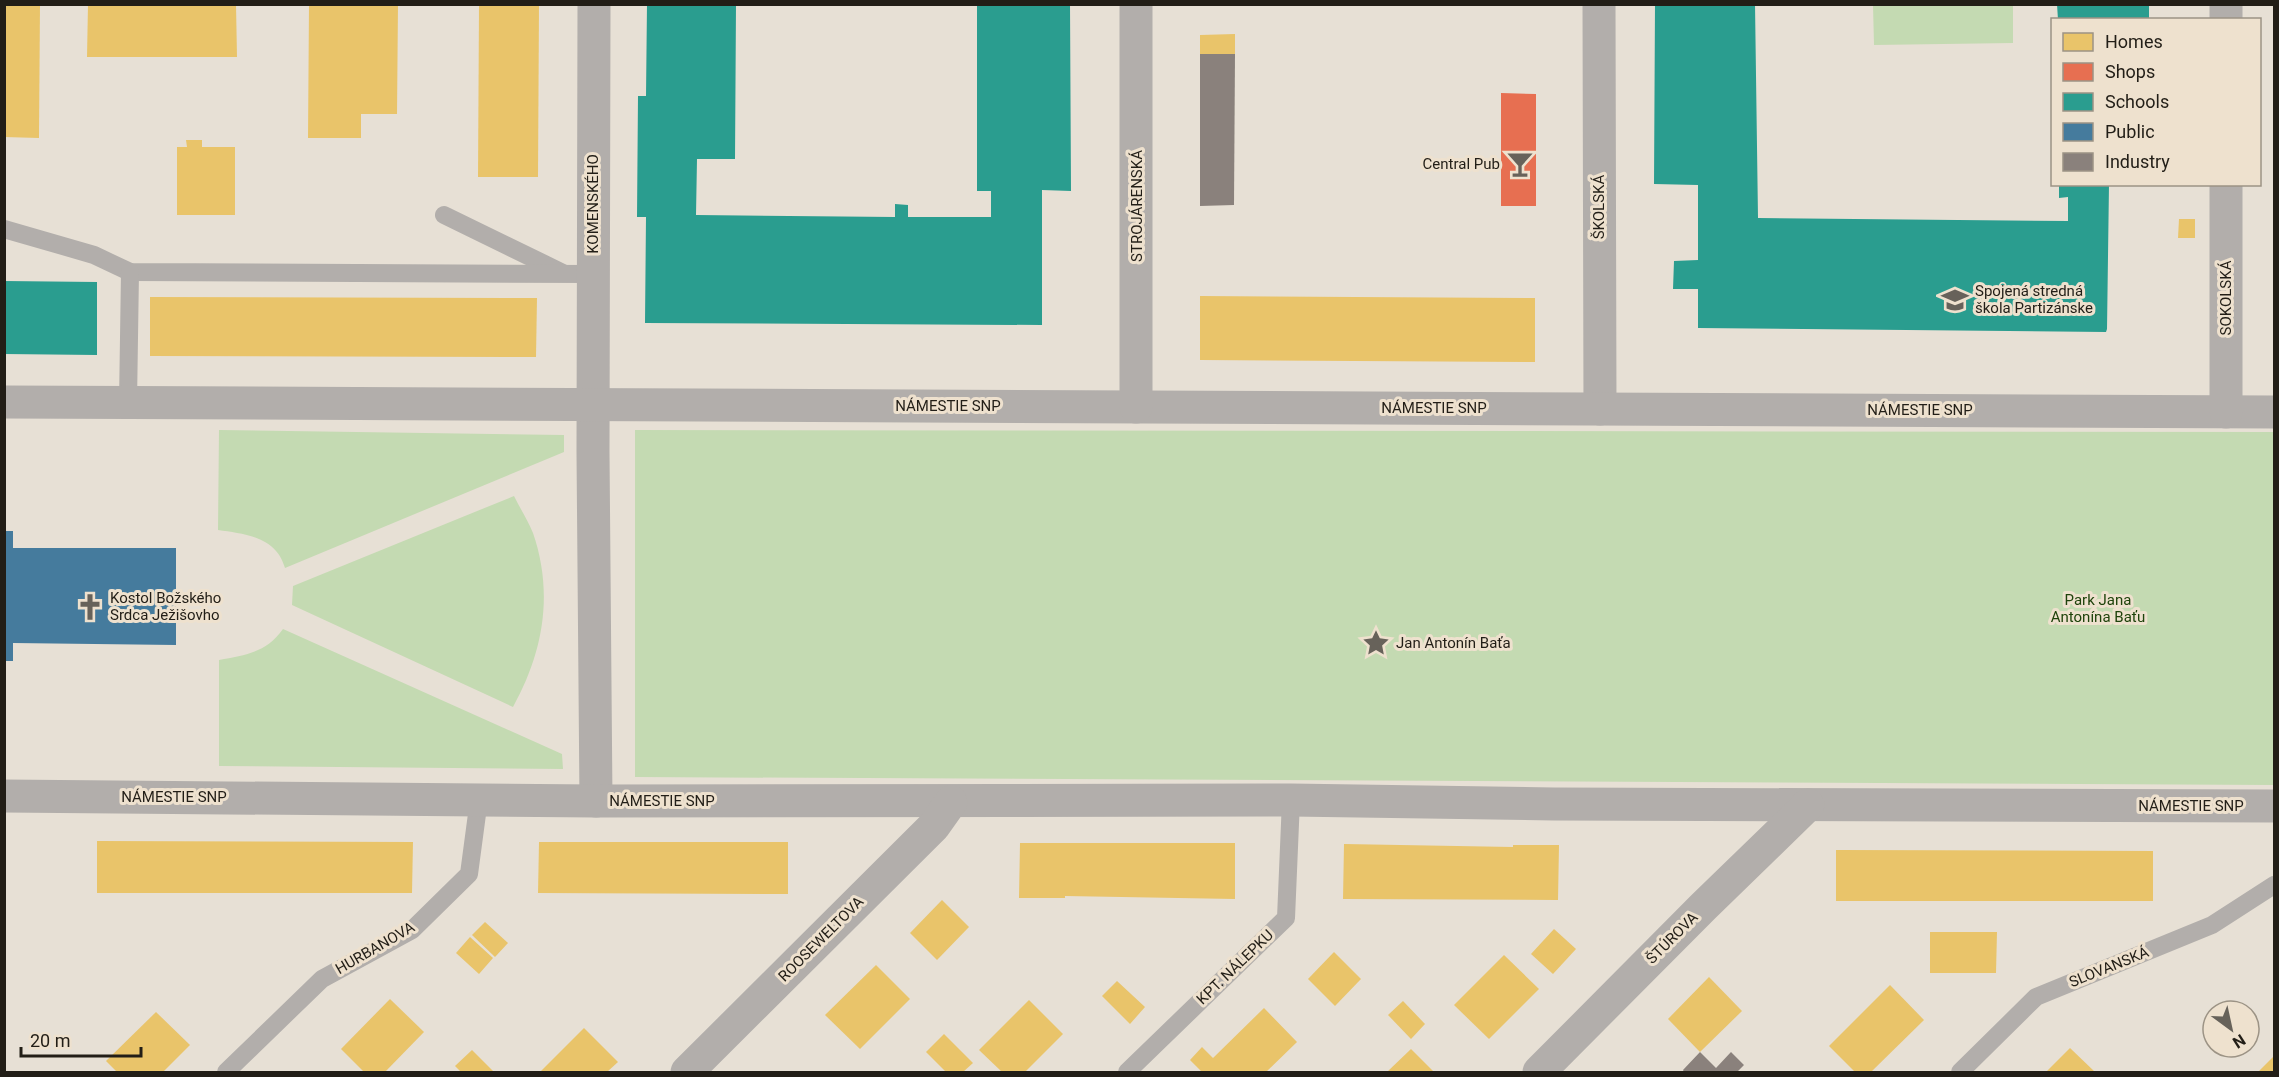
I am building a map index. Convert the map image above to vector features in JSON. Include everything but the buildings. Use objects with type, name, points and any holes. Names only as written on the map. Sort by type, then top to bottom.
[{"type":"street","name":"KOMENSKÉHO","points":[[593,404],[580,274],[594,4]]},
{"type":"street","name":"STROJÁRENSKÁ","points":[[1136,4],[1136,407]]},
{"type":"street","name":"ŠKOLSKÁ","points":[[1599,4],[1600,409]]},
{"type":"street","name":"SOKOLSKÁ","points":[[2226,186],[2226,412]]},
{"type":"street","name":"NÁMESTIE SNP","points":[[4,402],[2274,412]]},
{"type":"street","name":"NÁMESTIE SNP","points":[[593,404],[596,801]]},
{"type":"street","name":"NÁMESTIE SNP","points":[[4,795],[596,801],[1291,800],[1808,805],[2274,806]]},
{"type":"street","name":"ROOSEWELTOVA","points":[[687,1072],[934,826],[951,802]]},
{"type":"street","name":"ŠTÚROVA","points":[[1539,1072],[1808,805]]},
{"type":"lane","points":[[444,215],[580,274]]},
{"type":"lane","points":[[4,230],[94,255],[130,272],[580,274]]},
{"type":"lane","points":[[128,402],[130,272]]},
{"type":"lane","name":"HURBANOVA","points":[[226,1072],[322,979],[412,930],[469,874],[479,799]]},
{"type":"lane","name":"KPT. NÁLEPKU","points":[[1127,1072],[1286,918],[1291,800]]},
{"type":"lane","name":"SLOVANSKÁ","points":[[1960,1072],[2036,997],[2212,925],[2274,885]]},
{"type":"green space","points":[[1873,5],[2013,5],[2013,43],[1874,45]]},
{"type":"green space","points":[[219,430],[564,435],[564,452],[285,568],[277,553],[264,541],[218,530]]},
{"type":"green space","name":"Park Jana Antonína Baťu","points":[[635,430],[2274,432],[2274,785],[635,777]]},
{"type":"green space","points":[[514,496],[533,533],[543,578],[544,601],[542,623],[532,666],[513,707],[292,605],[293,586]]},
{"type":"green space","points":[[283,629],[562,754],[563,769],[219,766],[219,660],[254,652],[269,643]]},
{"type":"place","name":"Central Pub","points":[[1520,164]]},
{"type":"place","name":"Spojená stredná škola Partizánske","points":[[1955,300]]},
{"type":"place","name":"Kostol Božského Srdca Ježišovho","points":[[90,607]]},
{"type":"place","name":"Jan Antonín Baťa","points":[[1376,643]]}]
